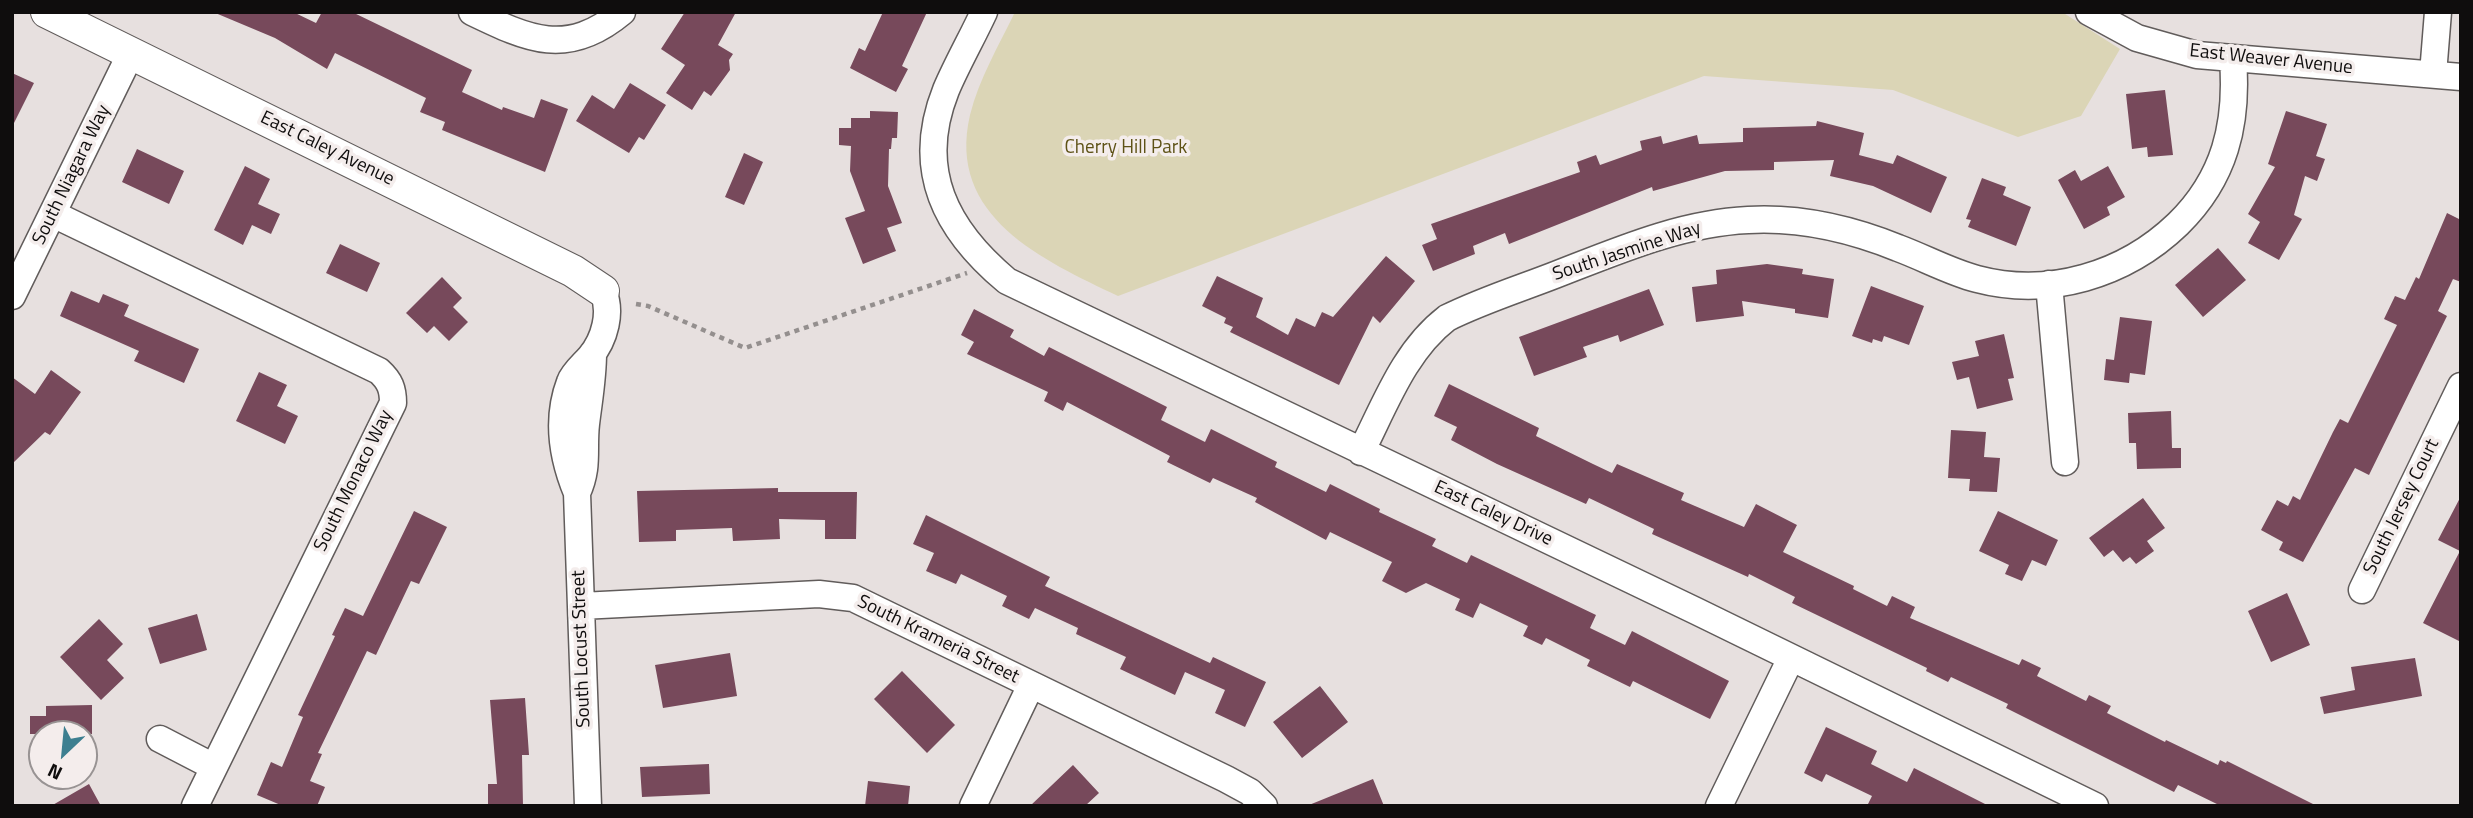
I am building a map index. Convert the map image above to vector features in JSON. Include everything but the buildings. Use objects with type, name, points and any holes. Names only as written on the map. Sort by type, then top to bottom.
[{"type":"street","name":"East Caley Avenue","points":[[47,12],[567,267],[603,291]]},
{"type":"street","points":[[472,12],[522,36],[559,40],[601,28],[622,12]]},
{"type":"street","name":"East Caley Drive","points":[[985,12],[946,91],[934,141],[936,176],[944,205],[958,232],[987,265],[1007,281],[2095,806]]},
{"type":"street","name":"East Weaver Avenue","points":[[2089,12],[2137,38],[2165,48],[2234,60],[2461,77]]},
{"type":"street","points":[[2432,74],[2438,12]]},
{"type":"street","name":"South Niagara Way","points":[[12,296],[131,53]]},
{"type":"street","name":"South Jasmine Way","points":[[1361,452],[1410,354],[1429,331],[1447,318],[1632,246],[1693,228],[1749,220],[1801,222],[1851,231],[1975,278],[2005,285],[2074,281],[2111,270],[2143,254],[2188,215],[2206,191],[2230,140],[2235,86],[2234,60]]},
{"type":"street","name":"South Monaco Way","points":[[53,214],[379,371],[393,391],[393,403],[195,806]]},
{"type":"street","points":[[2049,284],[2065,462]]},
{"type":"street","name":"South Locust Street","points":[[588,806],[577,492],[585,474],[586,425],[593,391],[593,353],[608,312],[603,291]]},
{"type":"street","name":"South Jersey Court","points":[[2362,590],[2461,386]]},
{"type":"street","name":"South Krameria Street","points":[[581,607],[836,594],[873,605],[1226,779],[1250,792],[1264,806]]},
{"type":"street","points":[[1719,806],[1791,658]]},
{"type":"street","points":[[974,806],[1031,685]]},
{"type":"street","points":[[160,739],[214,767]]},
{"type":"path","points":[[636,304],[648,306],[745,348],[987,265]]},
{"type":"green space","name":"Cherry Hill Park","points":[[1015,12],[2062,12],[2120,49],[2081,116],[2018,137],[1893,90],[1704,76],[1118,296],[1032,250],[1007,230],[987,208],[972,181],[966,151],[970,115],[984,75]]}]
